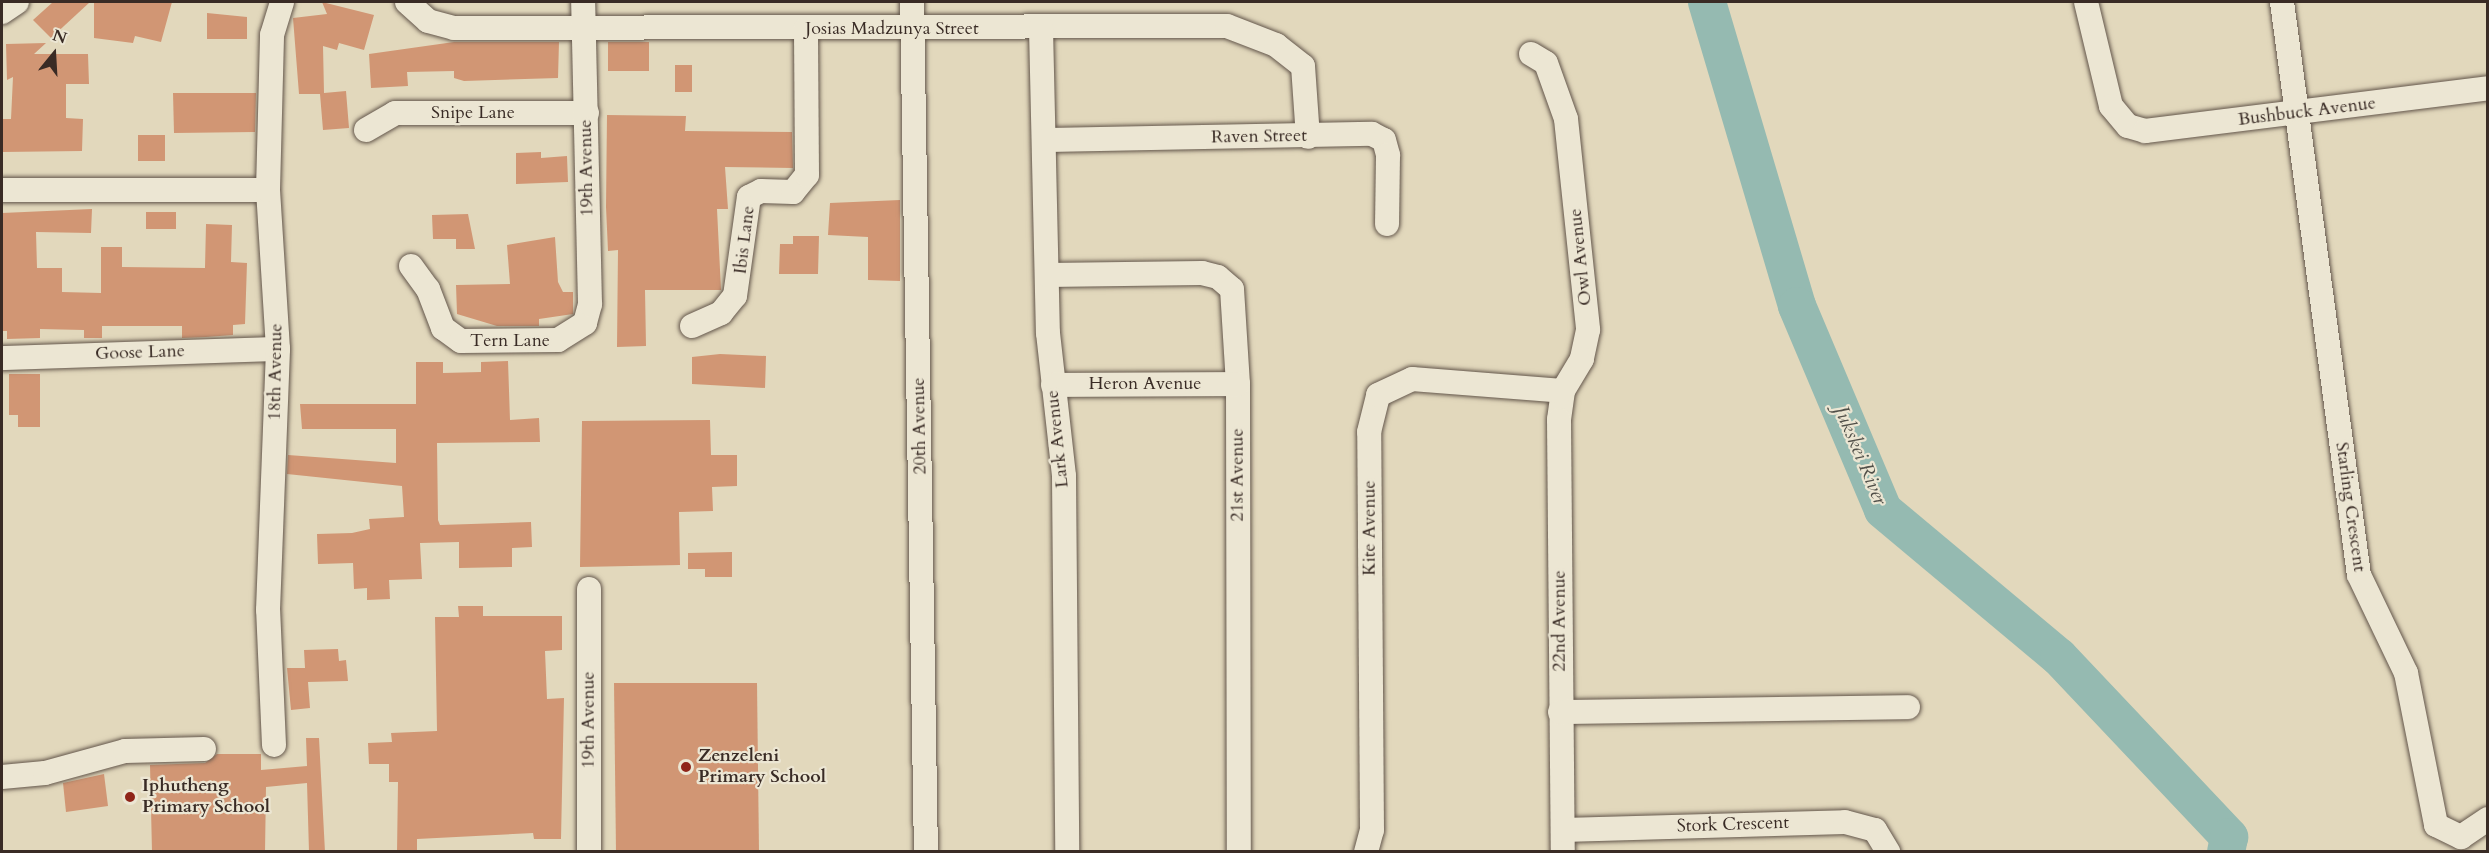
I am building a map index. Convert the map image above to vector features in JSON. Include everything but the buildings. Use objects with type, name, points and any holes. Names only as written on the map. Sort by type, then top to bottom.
[{"type":"street","points":[[2,12],[17,2]]},
{"type":"street","name":"18th Avenue","points":[[274,745],[268,610],[278,349],[268,190],[272,35],[282,2]]},
{"type":"street","name":"Josias Madzunya Street","points":[[407,2],[445,28],[583,31],[1227,26],[1250,33],[1303,66],[1308,137]]},
{"type":"street","name":"19th Avenue","points":[[577,332],[590,311],[583,2]]},
{"type":"street","name":"20th Avenue","points":[[912,2],[926,852]]},
{"type":"street","name":"Bushbuck Avenue","points":[[2086,2],[2112,106],[2128,126],[2153,132],[2487,88]]},
{"type":"street","points":[[2282,2],[2298,114]]},
{"type":"street","name":"Lark Avenue","points":[[1041,28],[1048,140],[1047,275],[1053,385],[1064,476],[1067,852]]},
{"type":"street","name":"Ibis Lane","points":[[692,326],[721,313],[735,296],[749,197],[761,192],[793,192],[807,175],[806,29]]},
{"type":"street","name":"Owl Avenue","points":[[1531,54],[1546,63],[1566,119],[1588,330],[1582,359],[1563,391]]},
{"type":"street","name":"Snipe Lane","points":[[366,130],[395,113],[586,113]]},
{"type":"street","name":"Starling Crescent","points":[[2298,114],[2359,575],[2406,673],[2436,825],[2461,837],[2487,819]]},
{"type":"street","name":"Raven Street","points":[[1048,140],[1308,137],[1364,134],[1384,140],[1387,224]]},
{"type":"street","points":[[2,190],[268,190]]},
{"type":"street","name":"Tern Lane","points":[[411,266],[428,289],[439,321],[456,339],[558,340],[577,332]]},
{"type":"street","name":"21st Avenue","points":[[1047,275],[1202,273],[1223,279],[1232,289],[1236,310],[1238,384],[1239,852]]},
{"type":"street","name":"Goose Lane","points":[[2,358],[278,349]]},
{"type":"street","name":"Kite Avenue","points":[[1366,852],[1372,830],[1369,432],[1378,395],[1412,379],[1563,391]]},
{"type":"street","name":"Heron Avenue","points":[[1053,385],[1238,384]]},
{"type":"street","name":"22nd Avenue","points":[[1563,391],[1560,712],[1563,841]]},
{"type":"street","name":"19th Avenue","points":[[589,852],[590,589]]},
{"type":"street","points":[[1560,712],[1908,707]]},
{"type":"street","points":[[2,777],[56,770],[125,751],[204,748]]},
{"type":"street","name":"Stork Crescent","points":[[1563,841],[1845,822],[1875,830],[1888,852]]},
{"type":"waterway","name":"Jukskei River","points":[[1707,2],[1797,306],[1883,510],[2059,657],[2229,837],[2226,852]]},
{"type":"place","name":"Zenzeleni Primary School","points":[[686,767]]},
{"type":"place","name":"Iphutheng Primary School","points":[[130,797]]}]
